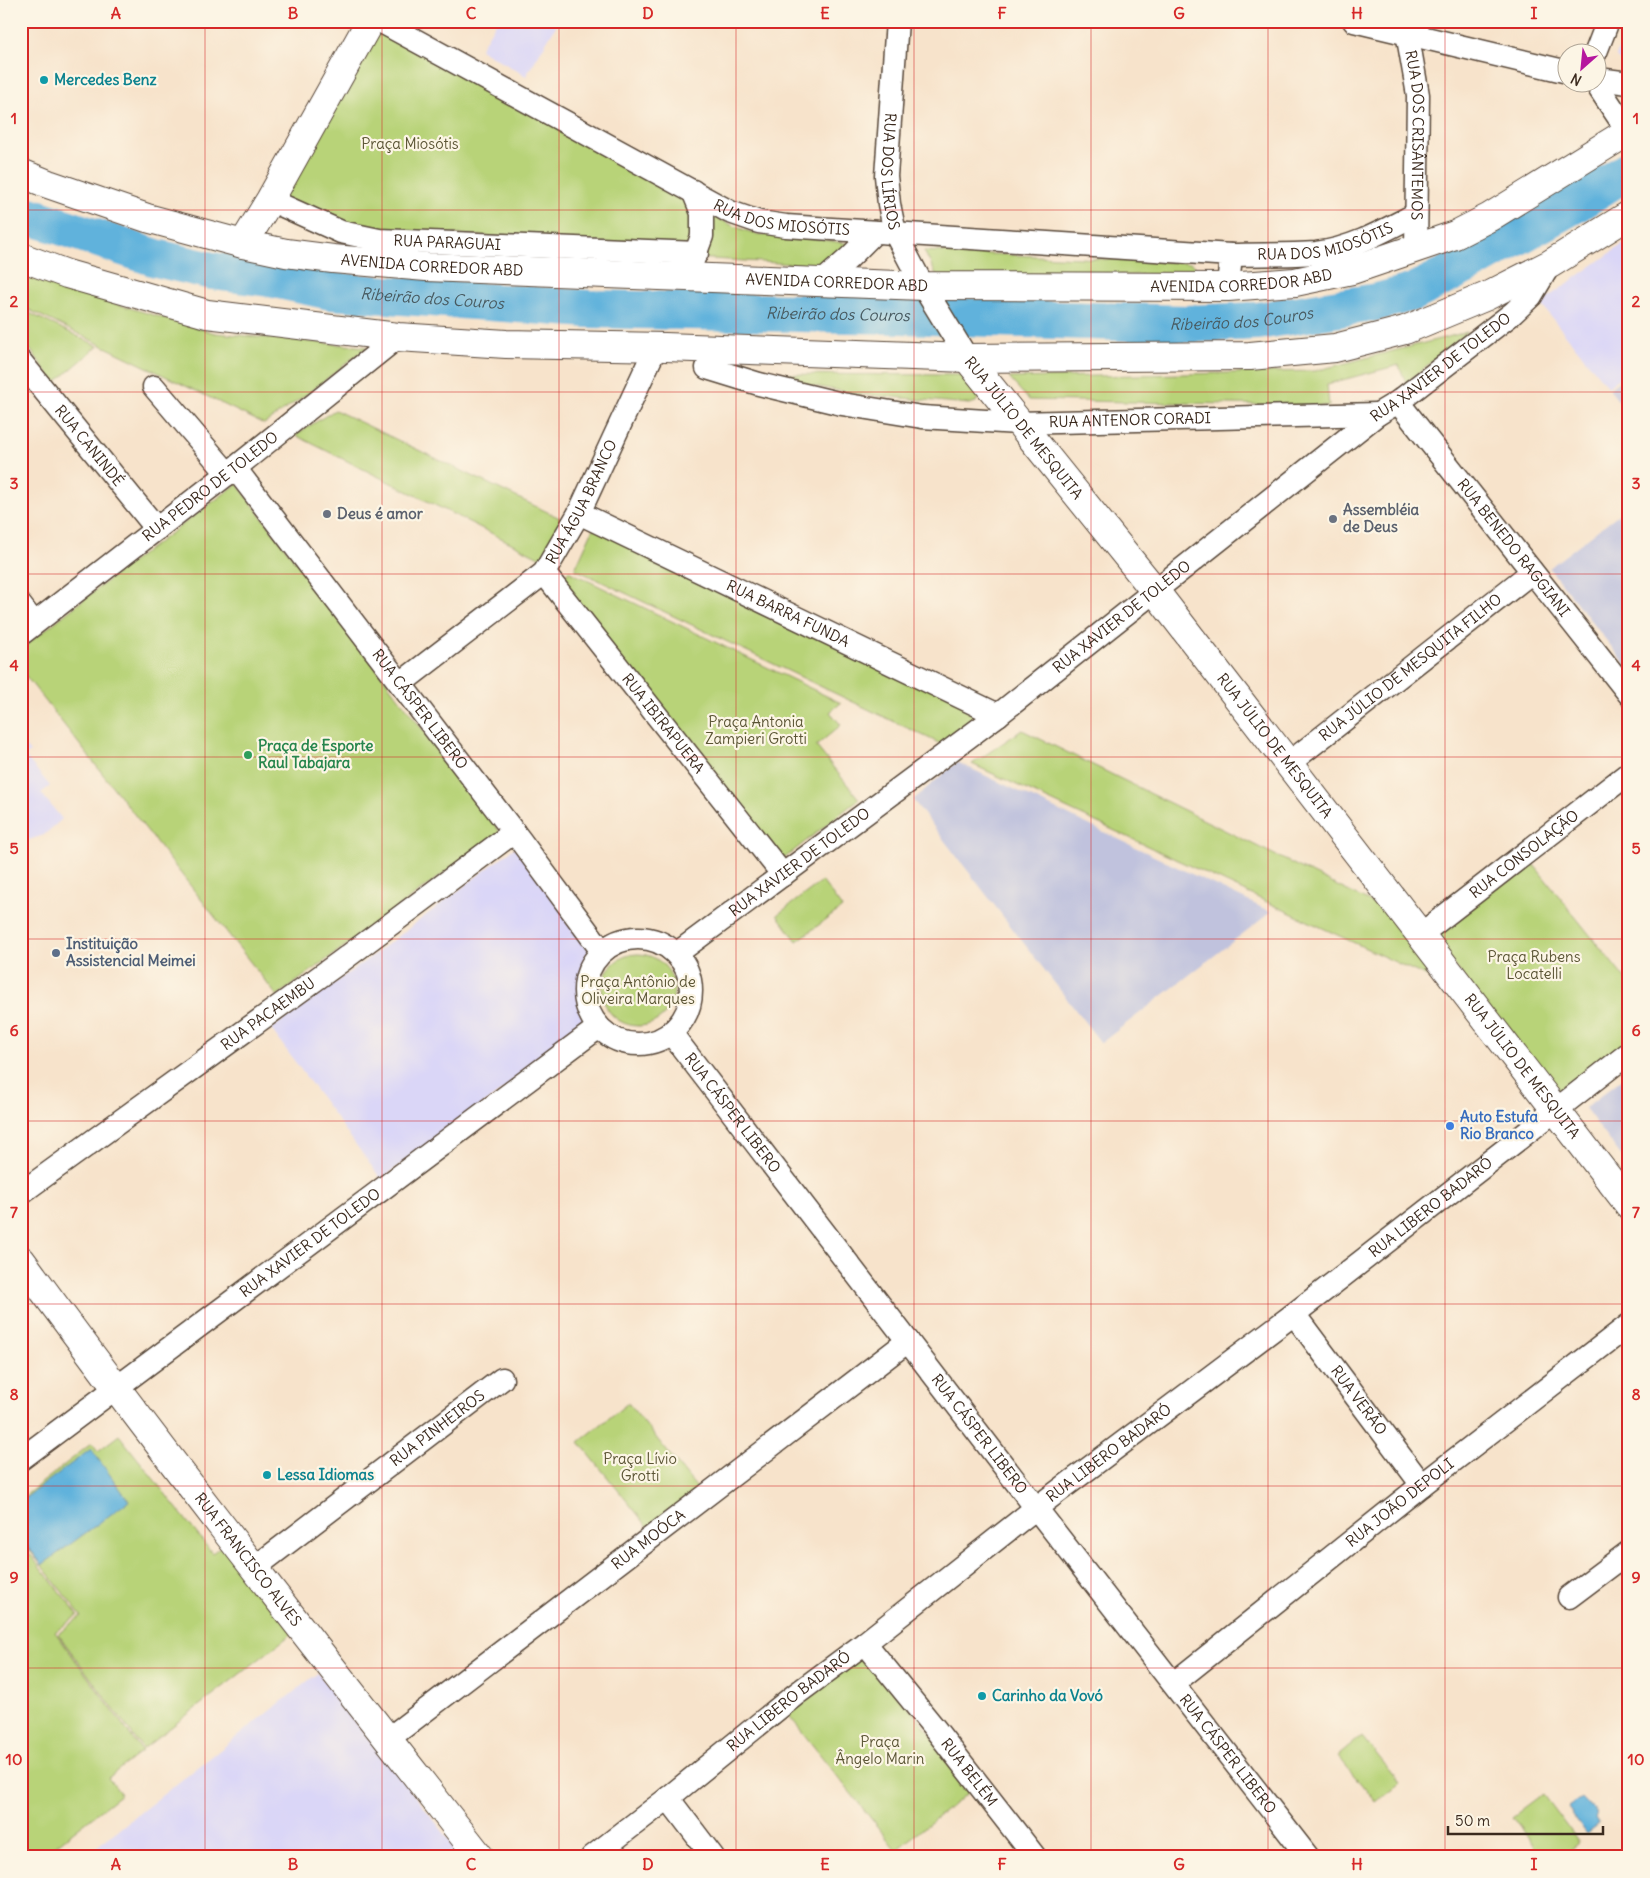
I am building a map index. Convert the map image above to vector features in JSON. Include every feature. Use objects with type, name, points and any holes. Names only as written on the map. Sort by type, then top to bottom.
[{"type":"main road","points":[[243,244],[270,200],[370,21]]},
{"type":"main road","name":"AVENIDA CORREDOR ABD","points":[[21,173],[147,218],[243,244],[333,259],[426,267],[821,283],[928,295],[1228,287],[1296,282],[1352,270],[1416,250],[1455,235],[1490,216],[1628,132]]},
{"type":"main road","points":[[21,257],[67,274],[207,314],[398,337],[506,344],[1250,356],[1336,348],[1405,330],[1488,296],[1550,264],[1629,215]]},
{"type":"main road","name":"RUA JÚLIO DE MESQUITA","points":[[963,350],[1018,423],[1155,591],[1629,1205]]},
{"type":"main road","name":"RUA FRANCISCO ALVES","points":[[21,1260],[115,1388],[253,1569],[480,1857]]},
{"type":"street","name":"RUA DOS MIOSÓTIS","points":[[380,21],[730,212],[759,222],[786,226],[885,233],[1231,255],[1317,252],[1341,247],[1378,234],[1416,214]]},
{"type":"street","name":"RUA DOS LÍRIOS","points":[[897,21],[886,176],[889,204],[885,233],[928,295]]},
{"type":"street","points":[[1354,21],[1406,28],[1558,69]]},
{"type":"street","points":[[1600,42],[1608,21]]},
{"type":"street","name":"RUA DOS CRISÂNTEMOS","points":[[1406,28],[1418,94],[1416,250]]},
{"type":"street","points":[[1608,80],[1629,83]]},
{"type":"street","points":[[1602,92],[1628,132]]},
{"type":"street","points":[[682,277],[697,253],[702,236],[702,213],[693,191]]},
{"type":"street","name":"RUA PARAGUAI","points":[[270,200],[341,232],[379,240],[697,253]]},
{"type":"street","points":[[821,283],[849,258],[885,233]]},
{"type":"street","name":"RUA PARAGUAI","points":[[633,250],[649,256],[682,277]]},
{"type":"street","points":[[1228,287],[1231,255]]},
{"type":"street","name":"RUA XAVIER DE TOLEDO","points":[[676,954],[998,715],[1378,414],[1398,402],[1513,314],[1531,296],[1550,264]]},
{"type":"street","name":"RUA JÚLIO DE MESQUITA","points":[[928,295],[963,350]]},
{"type":"street","name":"RUA PEDRO DE TOLEDO","points":[[26,621],[157,529],[398,337]]},
{"type":"street","name":"RUA ÁGUA BRANCO","points":[[401,683],[544,574],[579,513],[656,347]]},
{"type":"street","name":"RUA CANINDÉ","points":[[21,362],[157,529]]},
{"type":"street","name":"RUA ANTENOR CORADI","points":[[706,368],[759,384],[842,404],[922,417],[1018,423],[1378,414]]},
{"type":"street","name":"RUA CÁSPER LIBERO","points":[[154,387],[231,471],[401,683],[602,951]]},
{"type":"street","name":"RUA BENEDO RAGGIANI","points":[[1398,402],[1629,694]]},
{"type":"street","name":"RUA BARRA FUNDA","points":[[579,513],[998,715]]},
{"type":"street","name":"RUA JÚLIO DE MESQUITA FILHO","points":[[1288,764],[1532,572]]},
{"type":"street","name":"RUA IBIRAPUERA","points":[[544,574],[783,875]]},
{"type":"street","name":"RUA CONSOLAÇÃO","points":[[1420,935],[1629,773]]},
{"type":"street","name":"RUA PACAEMBU","points":[[21,1193],[340,962],[514,832]]},
{"type":"street","points":[[627,939],[652,939],[676,954],[689,975],[692,996],[684,1018],[671,1033],[648,1044],[631,1044],[615,1039],[599,1027],[586,1004],[585,984],[591,965],[602,951],[627,939]]},
{"type":"street","name":"RUA XAVIER DE TOLEDO","points":[[21,1458],[599,1027]]},
{"type":"street","name":"RUA CÁSPER LIBERO","points":[[671,1033],[1036,1508],[1308,1857]]},
{"type":"street","name":"RUA LIBERO BADARÓ","points":[[592,1857],[795,1695],[865,1643],[1036,1508],[1294,1314],[1629,1053]]},
{"type":"street","name":"RUA VERÃO","points":[[1294,1314],[1422,1485]]},
{"type":"street","name":"RUA JOÃO DEPOLI","points":[[1174,1684],[1422,1485],[1629,1325]]},
{"type":"street","name":"RUA MOÓCA","points":[[388,1739],[908,1341]]},
{"type":"street","name":"RUA PINHEIROS","points":[[253,1569],[502,1379]]},
{"type":"street","points":[[1569,1597],[1629,1552]]},
{"type":"street","name":"RUA BELÉM","points":[[865,1643],[1035,1857]]},
{"type":"street","points":[[668,1798],[713,1857]]},
{"type":"shaded area","points":[[497,21],[552,21],[557,24],[526,76],[480,49]]},
{"type":"shaded area","points":[[1629,21],[1629,71],[1616,57]]},
{"type":"shaded area","points":[[1629,240],[1629,370],[1608,387],[1540,303]]},
{"type":"shaded area","points":[[1629,373],[1629,414],[1609,389]]},
{"type":"shaded area","points":[[1629,506],[1629,669],[1549,568]]},
{"type":"shaded area","points":[[21,742],[30,752],[25,756],[50,786],[41,793],[62,819],[44,835],[23,842],[21,839]]},
{"type":"shaded area","points":[[957,762],[1271,912],[1101,1043],[913,800]]},
{"type":"shaded area","points":[[518,845],[594,951],[586,961],[579,986],[580,1010],[589,1027],[381,1179],[271,1029],[387,945]]},
{"type":"shaded area","points":[[1629,1074],[1629,1166],[1585,1108]]},
{"type":"shaded area","points":[[318,1673],[463,1857],[88,1857],[86,1855]]},
{"type":"green space","name":"Praça Miosótis","points":[[374,25],[689,194],[697,215],[693,248],[381,230],[343,225],[276,198]]},
{"type":"green space","points":[[701,206],[717,218],[756,234],[818,239],[851,244],[827,266],[696,258]]},
{"type":"green space","points":[[924,251],[1192,263],[1196,268],[1195,274],[938,278]]},
{"type":"green space","points":[[21,276],[215,333],[367,347],[310,392],[264,424],[21,306]]},
{"type":"green space","points":[[21,309],[98,346],[55,383],[21,337]]},
{"type":"green space","points":[[1467,332],[1406,383],[1399,365],[1327,384],[1329,406],[1029,400],[1009,378],[1315,371]]},
{"type":"green space","points":[[746,374],[965,375],[982,389],[976,402],[969,404],[858,394]]},
{"type":"green space","points":[[335,410],[562,519],[543,559],[295,435]]},
{"type":"green space","name":"Praça de Esporte Raul Tabajara","points":[[237,484],[500,832],[277,996],[21,670],[21,649],[116,574]]},
{"type":"green space","points":[[594,527],[986,710],[943,745],[575,569]]},
{"type":"green space","name":"Praça Antonia Zampieri Grotti","points":[[568,571],[841,703],[830,712],[841,725],[816,746],[859,799],[781,861],[561,587]]},
{"type":"green space","points":[[1022,730],[1384,909],[1438,982],[972,764]]},
{"type":"green space","name":"Praça Rubens Locatelli","points":[[1530,860],[1629,984],[1629,1041],[1558,1097],[1432,937]]},
{"type":"green space","points":[[822,881],[842,908],[797,941],[777,915]]},
{"type":"green space","name":"Praça Antônio de Oliveira Marques","points":[[638,954],[652,957],[664,964],[671,976],[674,990],[671,1004],[664,1016],[652,1023],[638,1026],[624,1023],[612,1016],[605,1004],[602,990],[605,976],[612,964],[624,957]]},
{"type":"green space","name":"Praça Lívio Grotti","points":[[628,1403],[701,1493],[652,1532],[579,1442]]},
{"type":"green space","points":[[119,1435],[212,1553],[229,1541],[298,1629],[143,1749],[58,1634],[81,1616],[21,1539],[21,1499],[92,1443],[98,1451]]},
{"type":"green space","points":[[21,1543],[78,1615],[55,1632],[142,1751],[108,1778],[121,1794],[41,1857],[21,1857]]},
{"type":"green space","name":"Praça Ângelo Marin","points":[[864,1651],[974,1788],[896,1850],[787,1713]]},
{"type":"green space","points":[[1362,1736],[1400,1783],[1376,1802],[1338,1756]]},
{"type":"green space","points":[[1543,1794],[1579,1842],[1560,1857],[1542,1857],[1512,1817]]},
{"type":"water","points":[[91,1449],[129,1501],[42,1565],[21,1537],[21,1501]]},
{"type":"water","points":[[1581,1799],[1595,1809],[1595,1819],[1599,1825],[1587,1834],[1568,1808]]},
{"type":"waterway","name":"Ribeirão dos Couros","points":[[21,213],[156,258],[212,271],[269,278],[330,291],[589,309],[900,315],[1186,324],[1258,321],[1377,302],[1414,292],[1476,260],[1577,203],[1629,170]]},
{"type":"place","name":"Mercedes Benz","points":[[44,80]]},
{"type":"place","name":"Deus é amor","points":[[327,514]]},
{"type":"place","name":"Assembléia de Deus","points":[[1333,519]]},
{"type":"place","name":"Praça de Esporte Raul Tabajara","points":[[248,755]]},
{"type":"place","name":"Instituição Assistencial Meimei","points":[[56,953]]},
{"type":"place","name":"Auto Estufa Rio Branco","points":[[1450,1126]]},
{"type":"place","name":"Lessa Idiomas","points":[[267,1475]]},
{"type":"place","name":"Carinho da Vovó","points":[[982,1696]]}]
